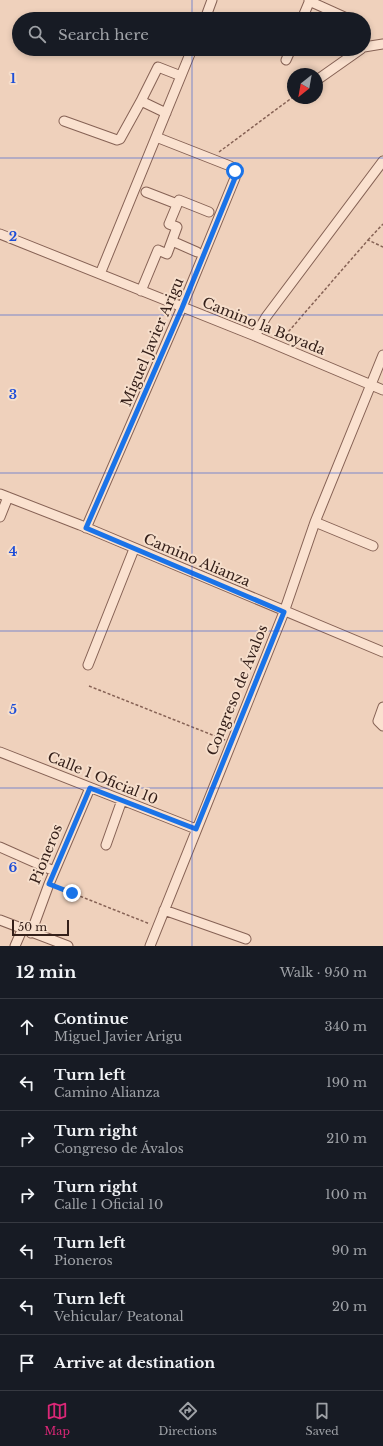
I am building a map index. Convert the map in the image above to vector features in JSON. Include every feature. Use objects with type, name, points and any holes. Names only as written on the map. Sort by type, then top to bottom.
[{"type":"street","points":[[207,12],[212,0]]},
{"type":"street","points":[[305,12],[309,0],[334,12]]},
{"type":"street","points":[[371,46],[383,44]]},
{"type":"street","points":[[100,274],[189,56]]},
{"type":"street","points":[[286,60],[287,56]]},
{"type":"street","points":[[323,76],[351,56]]},
{"type":"street","points":[[64,121],[117,140],[120,139],[141,102],[158,67],[181,76]]},
{"type":"street","points":[[141,102],[166,113]]},
{"type":"street","points":[[156,137],[211,159]]},
{"type":"street","name":"Miguel Javier Arigu","points":[[86,528],[182,308],[235,178],[235,171],[230,166],[211,159]]},
{"type":"street","points":[[255,336],[266,317],[383,161]]},
{"type":"street","points":[[146,192],[177,204]]},
{"type":"street","points":[[140,291],[158,250],[167,254],[177,227],[169,224],[179,200],[209,212]]},
{"type":"street","name":"Camino la Boyada","points":[[0,234],[255,336],[383,390]]},
{"type":"street","points":[[172,242],[197,252]]},
{"type":"street","name":"Congreso de Ávalos","points":[[150,946],[230,742],[284,612],[315,522],[383,355]]},
{"type":"street","points":[[0,517],[4,496]]},
{"type":"street","name":"Camino Alianza","points":[[4,496],[86,528],[284,612],[383,652]]},
{"type":"street","points":[[315,522],[373,546]]},
{"type":"street","points":[[88,665],[134,549]]},
{"type":"street","points":[[383,707],[378,718],[378,721],[383,726]]},
{"type":"street","name":"Calle 1 Oficial 10","points":[[1,754],[196,829]]},
{"type":"street","name":"Pioneros","points":[[15,946],[27,931],[90,788]]},
{"type":"street","points":[[106,845],[122,800]]},
{"type":"street","points":[[0,847],[54,871]]},
{"type":"street","points":[[164,910],[246,939]]},
{"type":"street","points":[[0,920],[68,946]]},
{"type":"path","points":[[211,159],[287,102]]},
{"type":"path","points":[[276,345],[383,224]]},
{"type":"path","points":[[368,240],[383,247]]},
{"type":"path","points":[[89,686],[230,742]]},
{"type":"path","points":[[49,884],[157,927]]},
{"type":"route","points":[[72,893],[49,884],[90,788],[196,829],[284,612],[86,528],[182,308],[235,178],[235,171]]}]
